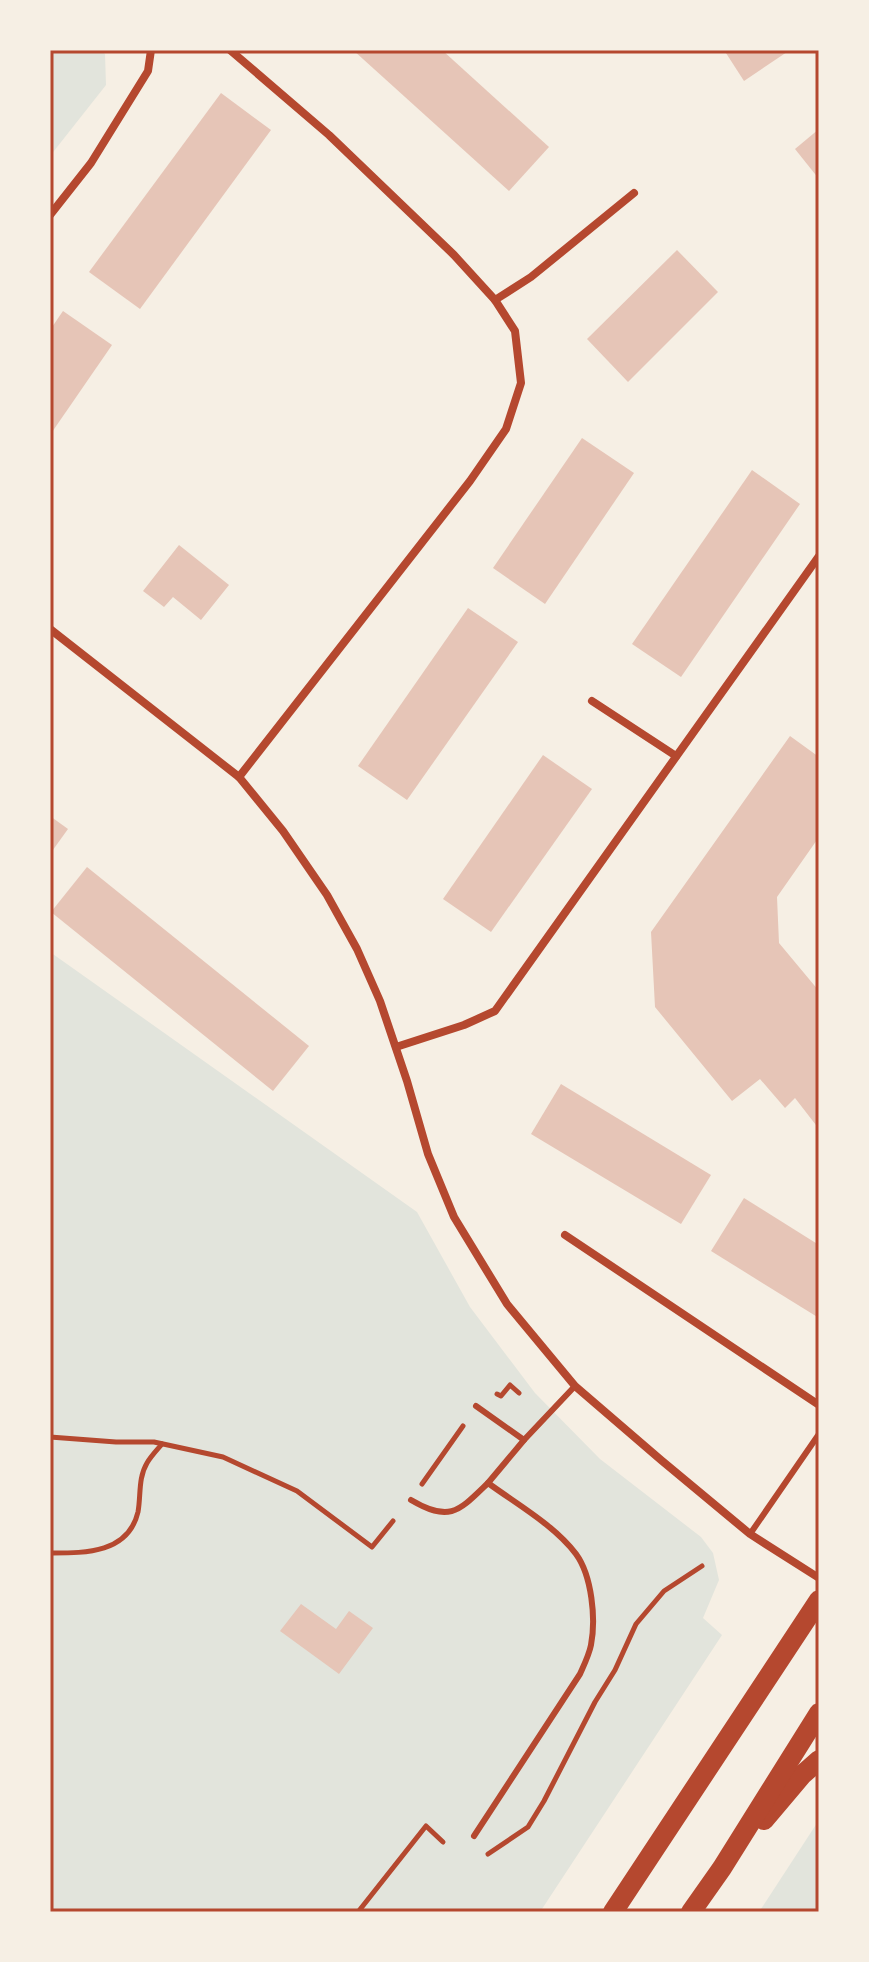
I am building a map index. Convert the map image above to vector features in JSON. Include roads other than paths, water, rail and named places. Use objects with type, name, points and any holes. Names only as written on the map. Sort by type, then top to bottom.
[{"type":"main road","points":[[613,1912],[819,1600]]},
{"type":"main road","points":[[691,1912],[819,1713]]},
{"type":"main road","points":[[722,1868],[802,1775],[819,1760]]},
{"type":"street","points":[[50,215],[91,163],[148,71],[151,50]]},
{"type":"street","points":[[230,50],[329,135],[454,255],[495,300],[515,331],[521,383],[506,429],[470,481],[239,777]]},
{"type":"street","points":[[495,300],[531,277],[634,193]]},
{"type":"street","points":[[396,1047],[464,1025],[495,1011],[819,556]]},
{"type":"street","points":[[50,629],[239,777],[283,831],[327,895],[357,949],[380,1001],[428,1154],[454,1217],[507,1304],[575,1386],[750,1534],[819,1578]]},
{"type":"street","points":[[592,701],[676,756]]},
{"type":"street","points":[[565,1235],[819,1405]]},
{"type":"lane","points":[[411,1500],[429,1511],[443,1513],[462,1508],[575,1386]]},
{"type":"lane","points":[[476,1406],[524,1440]]},
{"type":"lane","points":[[750,1534],[819,1434]]},
{"type":"lane","points":[[474,1836],[580,1674],[591,1647],[593,1621],[586,1577],[577,1556],[538,1519],[488,1483]]}]
